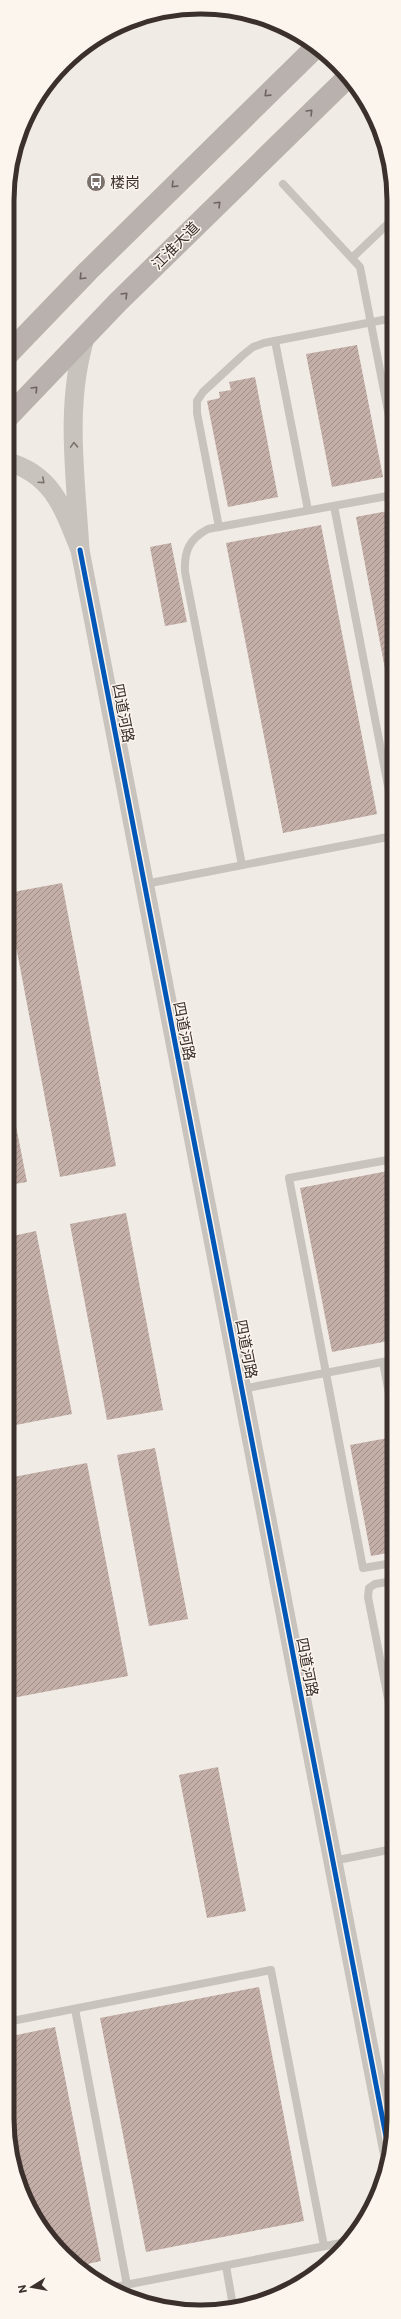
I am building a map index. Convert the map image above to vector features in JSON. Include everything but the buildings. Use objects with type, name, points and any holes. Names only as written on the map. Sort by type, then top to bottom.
[{"type":"main road","points":[[14,348],[88,271],[312,51]]},
{"type":"main road","name":"江淮大道","points":[[14,411],[86,335],[344,81]]},
{"type":"street","points":[[80,550],[74,413],[78,361],[86,335]]},
{"type":"street","points":[[14,464],[26,467],[45,483],[61,504],[80,550]]},
{"type":"street","name":"四道河路","points":[[80,550],[386,2137]]},
{"type":"lane","points":[[283,184],[360,267],[364,278],[387,404]]},
{"type":"lane","points":[[353,258],[387,225]]},
{"type":"lane","points":[[219,527],[196,413],[197,401],[203,392],[253,347],[275,341],[387,319]]},
{"type":"lane","points":[[275,341],[308,510]]},
{"type":"lane","points":[[242,865],[185,572],[184,556],[190,543],[197,535],[219,527],[387,495]]},
{"type":"lane","points":[[334,506],[387,781]]},
{"type":"lane","points":[[145,884],[387,837]]},
{"type":"lane","points":[[387,1159],[289,1178],[363,1568],[387,1564]]},
{"type":"lane","points":[[242,1389],[387,1361]]},
{"type":"lane","points":[[383,1362],[387,1383]]},
{"type":"lane","points":[[387,1582],[375,1584],[369,1588],[368,1597],[387,1694]]},
{"type":"lane","points":[[333,1861],[387,1850]]},
{"type":"lane","points":[[14,2021],[271,1970],[324,2246]]},
{"type":"lane","points":[[75,2009],[127,2285]]},
{"type":"lane","points":[[119,2286],[339,2243]]},
{"type":"lane","points":[[226,2266],[233,2302]]},
{"type":"cycle path","points":[[80,550],[386,2137]]},
{"type":"place","name":"楼岗","points":[[96,182]]}]
